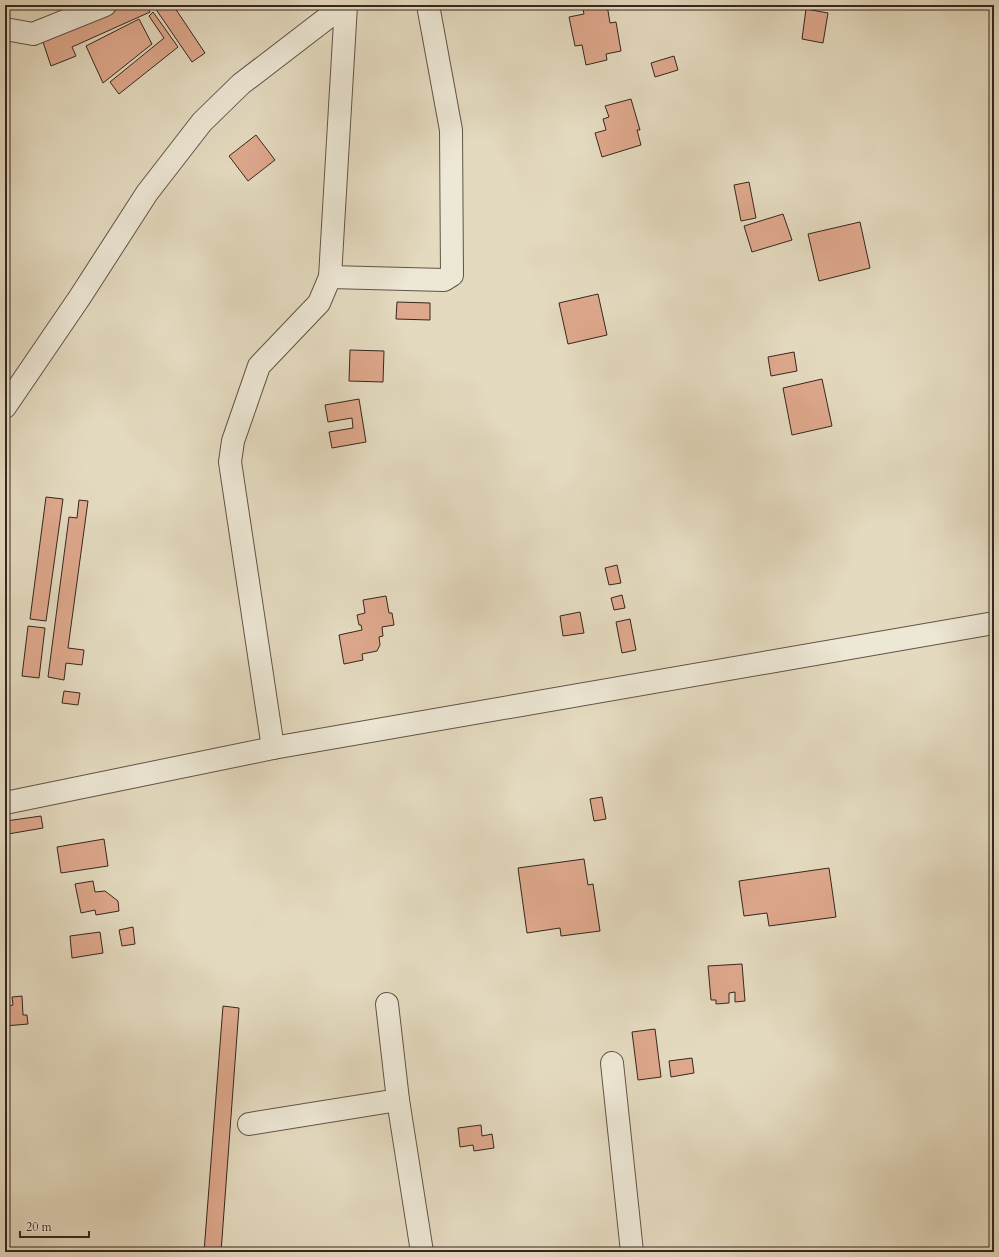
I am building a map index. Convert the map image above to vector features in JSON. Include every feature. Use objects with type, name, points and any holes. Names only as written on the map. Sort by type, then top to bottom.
[{"type":"street","points":[[5,29],[33,34],[105,5]]},
{"type":"street","points":[[273,748],[231,455],[233,441],[259,366],[319,303],[330,277],[345,5]]},
{"type":"street","points":[[5,408],[80,297],[147,193],[202,122],[241,84],[345,5]]},
{"type":"street","points":[[330,277],[444,280],[452,275],[451,130],[428,5]]},
{"type":"street","points":[[5,803],[273,748],[994,623]]},
{"type":"street","points":[[387,1004],[398,1100],[422,1252]]},
{"type":"street","points":[[612,1063],[632,1252]]},
{"type":"street","points":[[249,1124],[398,1100]]},
{"type":"building","points":[[126,5],[146,5],[150,12],[72,47],[76,56],[51,66],[43,42]]},
{"type":"building","points":[[153,5],[173,5],[205,53],[192,62]]},
{"type":"building","points":[[582,5],[607,5],[610,23],[616,22],[621,51],[606,54],[607,60],[586,65],[582,45],[575,46],[569,17],[584,14]]},
{"type":"building","points":[[806,9],[828,13],[823,43],[802,39]]},
{"type":"building","points":[[153,12],[178,47],[119,94],[110,82],[164,38],[149,16]]},
{"type":"building","points":[[139,19],[152,44],[103,83],[86,46]]},
{"type":"building","points":[[674,56],[678,70],[655,77],[651,63]]},
{"type":"building","points":[[631,99],[640,130],[637,130],[641,145],[602,157],[595,133],[606,130],[603,119],[609,117],[605,106]]},
{"type":"building","points":[[256,135],[275,160],[248,181],[229,156]]},
{"type":"building","points":[[749,182],[756,218],[741,221],[734,185]]},
{"type":"building","points":[[783,214],[792,240],[752,252],[744,226]]},
{"type":"building","points":[[860,222],[870,268],[819,281],[808,234]]},
{"type":"building","points":[[598,294],[607,335],[568,344],[559,303]]},
{"type":"building","points":[[397,302],[430,303],[430,320],[396,319]]},
{"type":"building","points":[[5,307],[8,307],[8,320],[5,320]]},
{"type":"building","points":[[350,350],[384,351],[383,382],[349,381]]},
{"type":"building","points":[[794,352],[797,371],[771,376],[768,357]]},
{"type":"building","points":[[822,379],[832,426],[792,435],[783,388]]},
{"type":"building","points":[[359,399],[366,442],[332,448],[329,432],[353,428],[352,418],[328,422],[325,405]]},
{"type":"building","points":[[46,497],[63,499],[46,621],[30,619]]},
{"type":"building","points":[[79,500],[88,501],[68,648],[84,650],[82,665],[66,663],[64,680],[48,677],[69,517],[77,518]]},
{"type":"building","points":[[617,565],[621,583],[609,585],[605,568]]},
{"type":"building","points":[[622,595],[625,608],[614,610],[611,598]]},
{"type":"building","points":[[386,596],[389,613],[392,613],[394,625],[382,627],[383,636],[379,637],[380,645],[377,651],[362,654],[363,660],[344,664],[339,635],[362,630],[361,625],[359,625],[357,615],[365,613],[363,600]]},
{"type":"building","points":[[580,612],[584,633],[563,636],[560,616]]},
{"type":"building","points":[[630,619],[636,650],[622,653],[616,622]]},
{"type":"building","points":[[28,626],[45,628],[39,678],[22,676]]},
{"type":"building","points":[[64,691],[80,693],[78,705],[62,703]]},
{"type":"building","points":[[602,797],[606,819],[594,821],[590,799]]},
{"type":"building","points":[[41,816],[43,828],[8,834],[6,821]]},
{"type":"building","points":[[104,839],[108,866],[61,873],[57,847]]},
{"type":"building","points":[[584,859],[588,885],[593,884],[600,931],[561,936],[560,928],[527,933],[518,868]]},
{"type":"building","points":[[829,868],[836,917],[769,926],[767,913],[744,916],[739,881]]},
{"type":"building","points":[[93,881],[95,892],[105,891],[118,901],[119,911],[96,915],[95,910],[81,913],[75,884]]},
{"type":"building","points":[[133,927],[135,944],[122,946],[119,930]]},
{"type":"building","points":[[100,932],[103,953],[72,958],[70,936]]},
{"type":"building","points":[[742,964],[745,1001],[735,1002],[735,992],[729,993],[729,1003],[716,1004],[716,1000],[711,1000],[708,966]]},
{"type":"building","points":[[22,996],[23,1015],[27,1015],[28,1024],[5,1026],[5,1013],[9,1012],[8,1006],[13,1005],[12,997]]},
{"type":"building","points":[[223,1006],[239,1008],[221,1252],[204,1252]]},
{"type":"building","points":[[655,1029],[661,1077],[638,1080],[632,1032]]},
{"type":"building","points":[[692,1058],[694,1073],[671,1077],[669,1061]]},
{"type":"building","points":[[481,1125],[482,1136],[492,1134],[494,1148],[474,1151],[473,1145],[460,1147],[458,1128]]}]
